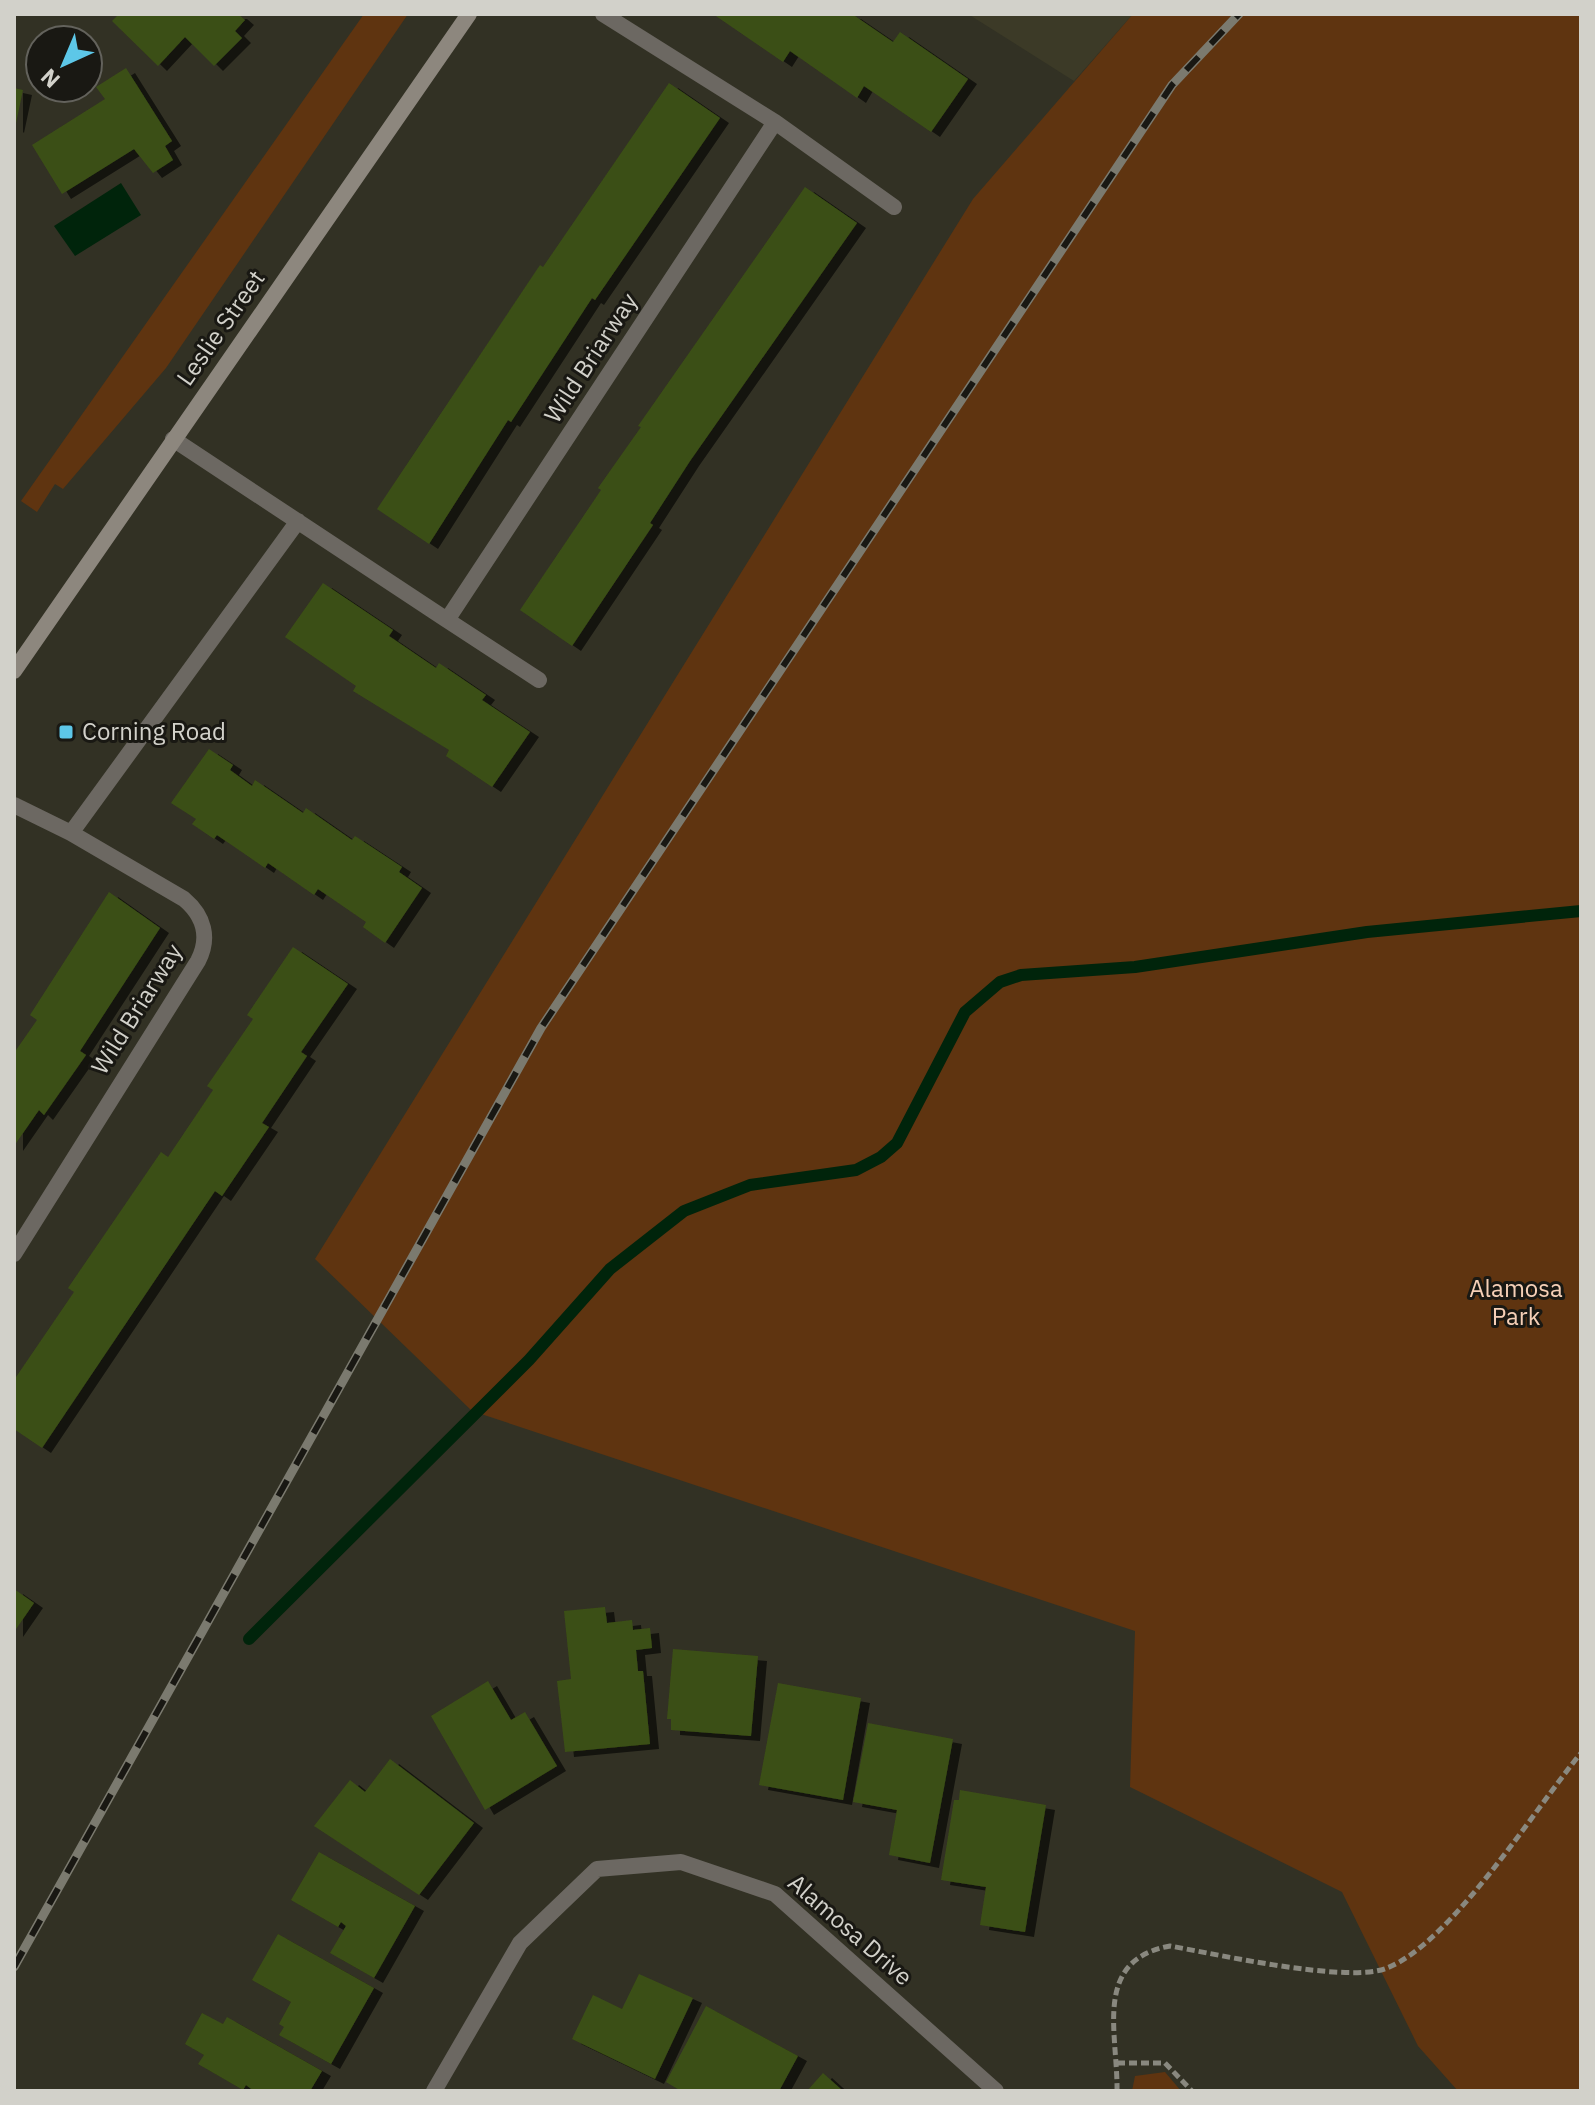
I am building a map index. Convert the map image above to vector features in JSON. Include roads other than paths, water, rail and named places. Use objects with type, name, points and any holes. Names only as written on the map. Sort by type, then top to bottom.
[{"type":"main road","name":"Leslie Street","points":[[14,671],[20,650],[173,439],[469,14]]},
{"type":"street","points":[[603,14],[775,122],[894,207]]},
{"type":"street","name":"Wild Briarway","points":[[447,620],[775,122]]},
{"type":"street","points":[[173,439],[539,680]]},
{"type":"street","points":[[71,833],[298,521]]},
{"type":"street","name":"Wild Briarway","points":[[14,805],[71,833],[184,899],[199,915],[204,940],[198,961],[14,1254]]},
{"type":"street","name":"Alamosa Drive","points":[[434,2091],[520,1943],[597,1869],[681,1862],[775,1894],[996,2091]]},
{"type":"waterway","points":[[249,1639],[529,1360],[610,1269],[684,1211],[750,1185],[856,1170],[881,1157],[897,1143],[965,1012],[1000,982],[1021,975],[1135,967],[1367,932],[1581,911]]},
{"type":"railway","points":[[14,1967],[541,1028],[1172,85],[1239,14]]},
{"type":"place","name":"Corning Road","points":[[66,732]]},
{"type":"park label","name":"Alamosa Park","points":[[1516,1303]]}]
